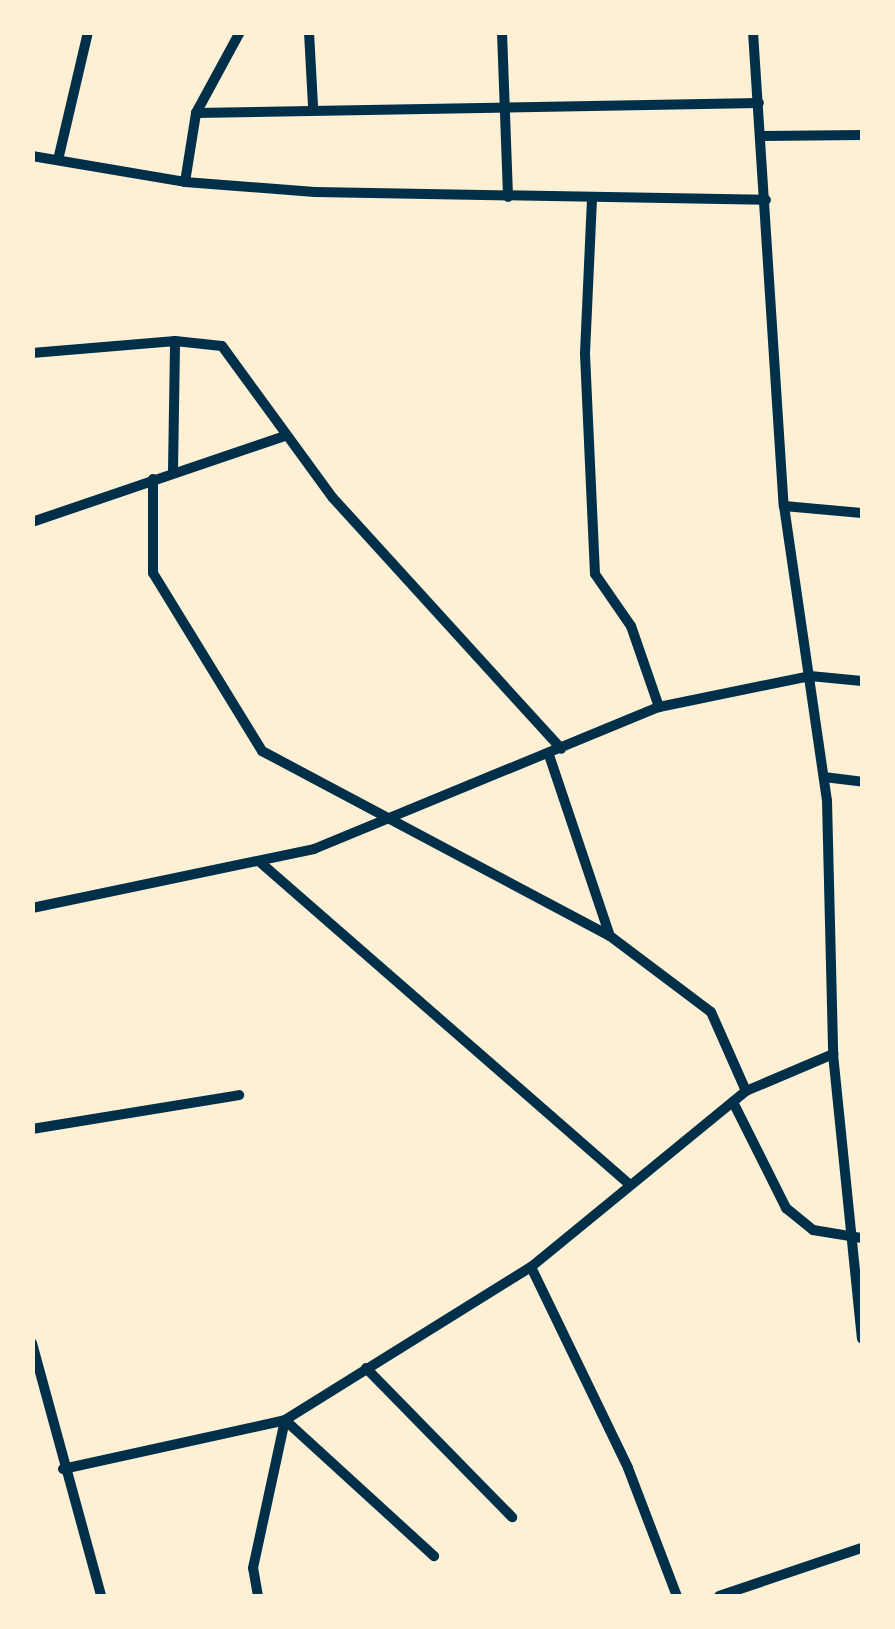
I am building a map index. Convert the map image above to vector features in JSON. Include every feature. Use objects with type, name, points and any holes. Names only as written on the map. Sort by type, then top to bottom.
[{"type":"street","points":[[58,160],[88,32]]},
{"type":"street","points":[[185,182],[196,112],[240,32]]},
{"type":"street","points":[[309,32],[312,106]]},
{"type":"street","points":[[502,32],[508,197]]},
{"type":"street","points":[[753,32],[784,506],[824,777],[833,1054],[857,1238],[862,1340]]},
{"type":"street","points":[[196,112],[312,106],[759,103]]},
{"type":"street","points":[[762,136],[862,135]]},
{"type":"street","points":[[32,156],[185,182],[508,197],[766,200]]},
{"type":"street","points":[[592,199],[585,354],[595,574],[631,626],[658,707]]},
{"type":"street","points":[[32,354],[174,341],[222,346],[285,436],[562,749]]},
{"type":"street","points":[[173,472],[174,341]]},
{"type":"street","points":[[32,522],[285,436]]},
{"type":"street","points":[[153,479],[153,573],[262,751],[381,820],[610,936],[711,1012],[746,1091]]},
{"type":"street","points":[[784,506],[862,513]]},
{"type":"street","points":[[32,908],[261,863],[548,755],[658,707],[810,676],[862,680]]},
{"type":"street","points":[[548,755],[610,936]]},
{"type":"street","points":[[824,777],[862,782]]},
{"type":"street","points":[[261,863],[629,1184]]},
{"type":"street","points":[[63,1469],[285,1420],[531,1267],[746,1091],[833,1054]]},
{"type":"street","points":[[32,1129],[239,1095]]},
{"type":"street","points":[[733,1102],[786,1208],[814,1230],[857,1238]]},
{"type":"street","points":[[531,1267],[628,1468],[677,1596]]},
{"type":"street","points":[[32,1343],[100,1596]]},
{"type":"street","points":[[366,1368],[512,1518]]},
{"type":"street","points":[[285,1420],[434,1556]]},
{"type":"street","points":[[258,1596],[253,1568],[285,1420]]},
{"type":"street","points":[[719,1596],[862,1548]]}]
